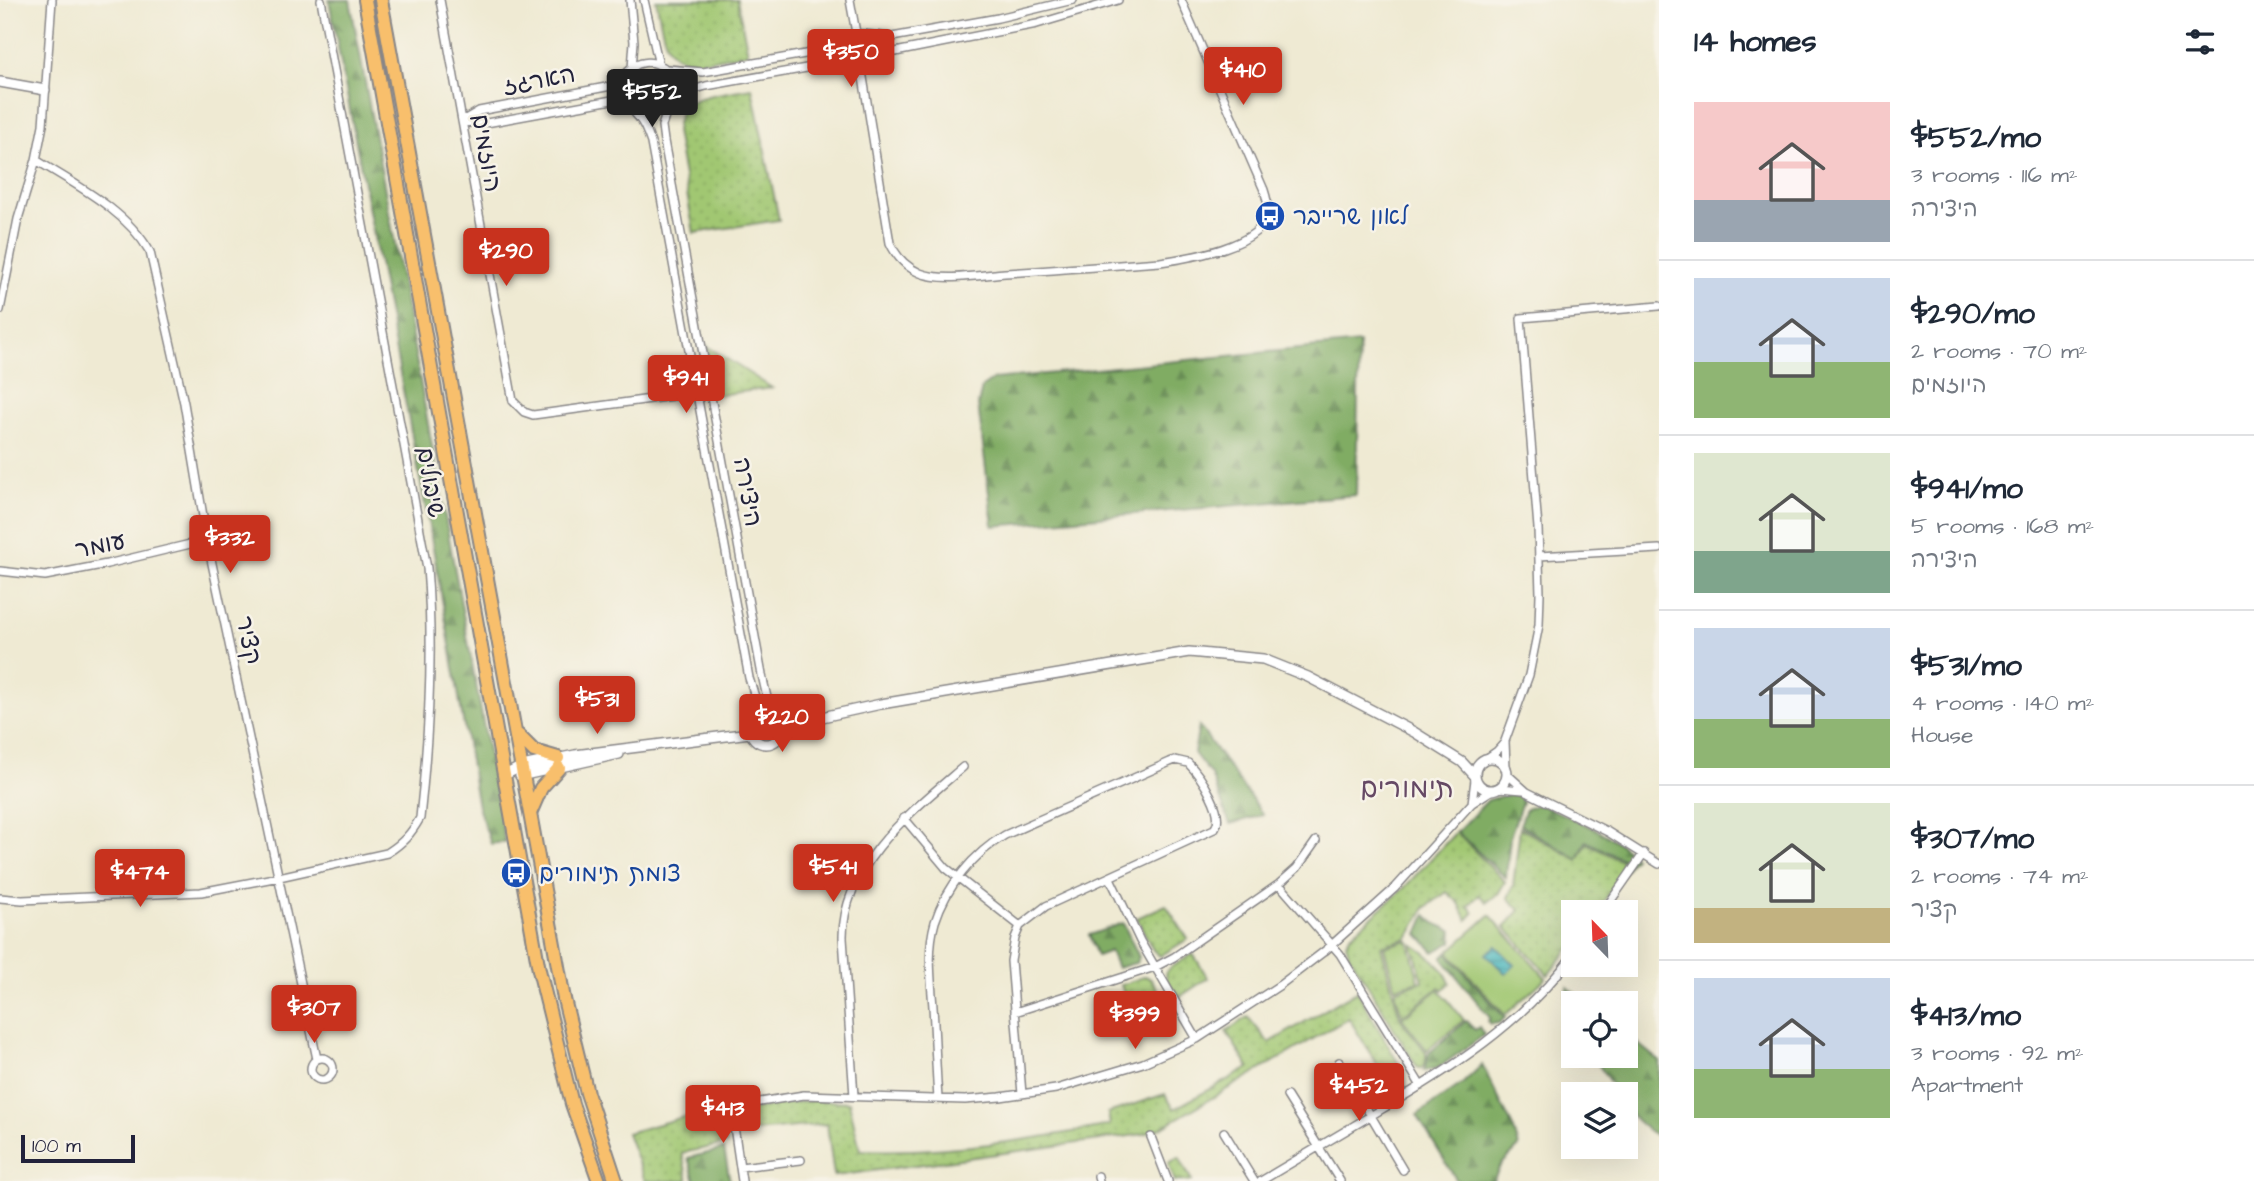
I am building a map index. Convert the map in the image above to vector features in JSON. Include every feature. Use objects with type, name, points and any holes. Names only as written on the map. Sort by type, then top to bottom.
[{"type":"highway","points":[[365,0],[525,895],[555,1041],[572,1104],[599,1181]]},
{"type":"highway","points":[[382,0],[572,1034],[597,1128],[616,1181]]},
{"type":"highway","points":[[515,728],[530,748],[559,763],[540,790],[531,815]]},
{"type":"street","points":[[0,310],[18,219],[36,160],[43,125],[52,0]]},
{"type":"street","name":"שיבולים","points":[[0,898],[22,900],[201,892],[387,853],[411,834],[420,818],[432,619],[427,568],[321,0]]},
{"type":"street","name":"היוזמים","points":[[440,0],[513,401],[524,412],[533,415],[710,391]]},
{"type":"street","points":[[630,0],[634,42],[632,68],[622,83],[623,99],[632,110],[647,116],[655,115],[668,107],[673,99],[682,93],[706,86],[829,64],[861,65],[872,61],[875,56],[875,41],[867,34]]},
{"type":"street","points":[[644,0],[663,67],[674,83],[673,99]]},
{"type":"street","points":[[850,0],[856,33]]},
{"type":"street","points":[[632,68],[646,62],[703,72],[828,50],[856,33],[892,37],[998,18],[1073,0]]},
{"type":"street","points":[[875,56],[1037,24],[1118,0]]},
{"type":"street","points":[[861,65],[890,243],[895,253],[919,272],[935,276],[975,275],[1186,259],[1241,240],[1263,224],[1268,210],[1264,190],[1181,0]]},
{"type":"street","points":[[845,42],[845,57],[852,63]]},
{"type":"street","points":[[0,82],[45,90]]},
{"type":"street","name":"הארגז","points":[[462,121],[479,111],[622,83]]},
{"type":"street","name":"הארגז","points":[[462,121],[481,124],[623,99]]},
{"type":"street","name":"היצירה","points":[[668,107],[662,126],[664,141],[762,675],[768,702],[780,724]]},
{"type":"street","name":"היצירה","points":[[632,110],[641,120],[650,143],[757,714]]},
{"type":"street","name":"קציר","points":[[36,160],[90,193],[124,220],[142,238],[150,252],[184,403],[207,540],[317,1059]]},
{"type":"street","points":[[1472,803],[1477,765],[1497,751],[1505,741],[1529,675],[1539,625],[1539,556],[1521,318],[1659,306]]},
{"type":"street","name":"עומר","points":[[0,571],[45,576],[207,540]]},
{"type":"street","points":[[1539,556],[1659,549]]},
{"type":"street","points":[[780,724],[776,741],[766,744],[756,741],[750,733],[750,723],[757,714],[767,712],[780,724],[804,721],[881,705],[1189,652],[1263,659],[1308,677],[1456,757],[1469,761],[1499,760],[1527,792],[1592,823],[1659,864]]},
{"type":"street","points":[[505,775],[640,747],[750,733]]},
{"type":"street","points":[[722,1108],[795,1095],[981,1099],[1022,1094],[1100,1078],[1138,1065],[1197,1039],[1280,985],[1333,944],[1395,888],[1472,803],[1504,783],[1505,741]]},
{"type":"street","points":[[1456,757],[1482,788],[1527,792]]},
{"type":"street","points":[[938,1099],[931,944],[941,908],[959,878],[983,850],[1005,835],[1175,760],[1188,763],[1205,785],[1215,808],[1217,825],[1208,832],[1046,906],[1020,926],[1015,938],[1012,961],[1022,1094]]},
{"type":"street","points":[[855,1096],[843,938],[844,915],[853,891],[876,852],[904,818],[963,767]]},
{"type":"street","points":[[904,818],[946,867],[1020,926]]},
{"type":"street","points":[[1016,1012],[1155,967],[1181,953],[1279,884],[1297,868],[1316,841]]},
{"type":"street","points":[[1611,900],[1644,853]]},
{"type":"street","points":[[1110,877],[1140,941],[1197,1039]]},
{"type":"street","points":[[1279,884],[1333,944],[1421,1086]]},
{"type":"street","points":[[1261,1181],[1458,1063],[1508,1025],[1561,970]]},
{"type":"street","points":[[1339,1062],[1403,1170]]},
{"type":"street","points":[[1287,1096],[1340,1181]]},
{"type":"street","points":[[731,1106],[742,1181]]},
{"type":"street","points":[[1224,1132],[1254,1181]]},
{"type":"street","points":[[1151,1137],[1167,1181]]},
{"type":"street","points":[[740,1167],[801,1160]]},
{"type":"green space","points":[[329,0],[350,0],[505,842],[491,844],[478,807],[434,553]]},
{"type":"green space","points":[[656,0],[737,0],[748,53],[694,61],[676,56],[664,38]]},
{"type":"green space","points":[[752,88],[779,220],[694,233],[676,131],[680,114],[686,105],[699,99]]},
{"type":"green space","points":[[1359,343],[1356,495],[993,526],[978,405],[982,387],[994,379]]},
{"type":"green space","points":[[707,346],[772,388],[717,395]]},
{"type":"green space","points":[[1199,726],[1263,815],[1230,824],[1211,775],[1194,753]]},
{"type":"green space","points":[[1509,794],[1521,796],[1522,802],[1510,837],[1506,878],[1457,832],[1488,800]]},
{"type":"green space","points":[[1538,804],[1605,834],[1628,850],[1634,858],[1630,863],[1586,841],[1578,859],[1520,825],[1526,809]]},
{"type":"green space","points":[[1520,828],[1578,860],[1587,843],[1629,865],[1604,900],[1561,900],[1561,959],[1548,975],[1505,927],[1520,910],[1508,898],[1513,886]]},
{"type":"green space","points":[[1456,832],[1505,882],[1498,894],[1487,902],[1479,895],[1468,906],[1474,912],[1467,920],[1459,903],[1447,892],[1425,908],[1408,938],[1381,946],[1400,1018],[1426,1052],[1426,1062],[1421,1069],[1417,1067],[1349,954],[1346,943],[1350,936],[1403,889]]},
{"type":"green space","points":[[1166,905],[1188,939],[1160,956],[1153,950],[1137,918]]},
{"type":"green space","points":[[1426,915],[1436,924],[1453,931],[1452,942],[1434,952],[1418,934]]},
{"type":"green space","points":[[1490,915],[1546,978],[1505,1015],[1448,952]]},
{"type":"green space","points":[[1123,923],[1139,957],[1136,963],[1117,968],[1110,951],[1097,956],[1089,935]]},
{"type":"green space","points":[[1408,940],[1419,981],[1395,988],[1384,947]]},
{"type":"green space","points":[[1412,944],[1434,960],[1450,983],[1443,990],[1440,987],[1402,1016],[1395,991],[1423,981]]},
{"type":"green space","points":[[1447,953],[1505,1018],[1499,1023],[1491,1024],[1488,1021],[1490,1018],[1442,958]]},
{"type":"green space","points":[[1193,954],[1208,978],[1178,998],[1167,980],[1166,972]]},
{"type":"green space","points":[[1146,976],[1152,980],[1164,1001],[1131,1013],[1121,985]]},
{"type":"green space","points":[[1439,989],[1464,1020],[1427,1050],[1402,1018]]},
{"type":"green space","points":[[1357,991],[1404,1073],[1406,1085],[1394,1093],[1349,1018],[1157,1130],[1144,1134],[834,1176],[827,1124],[745,1132],[743,1118],[749,1110],[812,1100],[849,1102],[860,1150],[923,1150],[985,1145],[1110,1125],[1108,1113],[1165,1094],[1174,1109],[1249,1068],[1226,1031],[1248,1017],[1269,1043]]},
{"type":"green space","points":[[1466,1021],[1475,1030],[1479,1027],[1484,1035],[1438,1068],[1424,1071],[1429,1053]]},
{"type":"green space","points":[[1638,1044],[1659,1061],[1659,1138],[1638,1122],[1638,1082],[1610,1082],[1601,1068],[1638,1068]]},
{"type":"green space","points":[[1482,1065],[1514,1129],[1519,1147],[1500,1166],[1493,1181],[1457,1181],[1417,1115],[1463,1083]]},
{"type":"green space","points":[[719,1107],[726,1144],[682,1153],[688,1181],[645,1181],[627,1133]]},
{"type":"green space","points":[[724,1149],[730,1181],[695,1181],[688,1158]]},
{"type":"green space","points":[[1179,1157],[1192,1181],[1175,1181],[1168,1163]]},
{"type":"water","points":[[1496,946],[1515,965],[1506,974],[1486,954]]},
{"type":"place","name":"לאון שרייבר","points":[[1270,216]]},
{"type":"place","name":"צומת תימורים","points":[[516,873]]},
{"type":"district","name":"תימורים","points":[[1407,787]]}]
